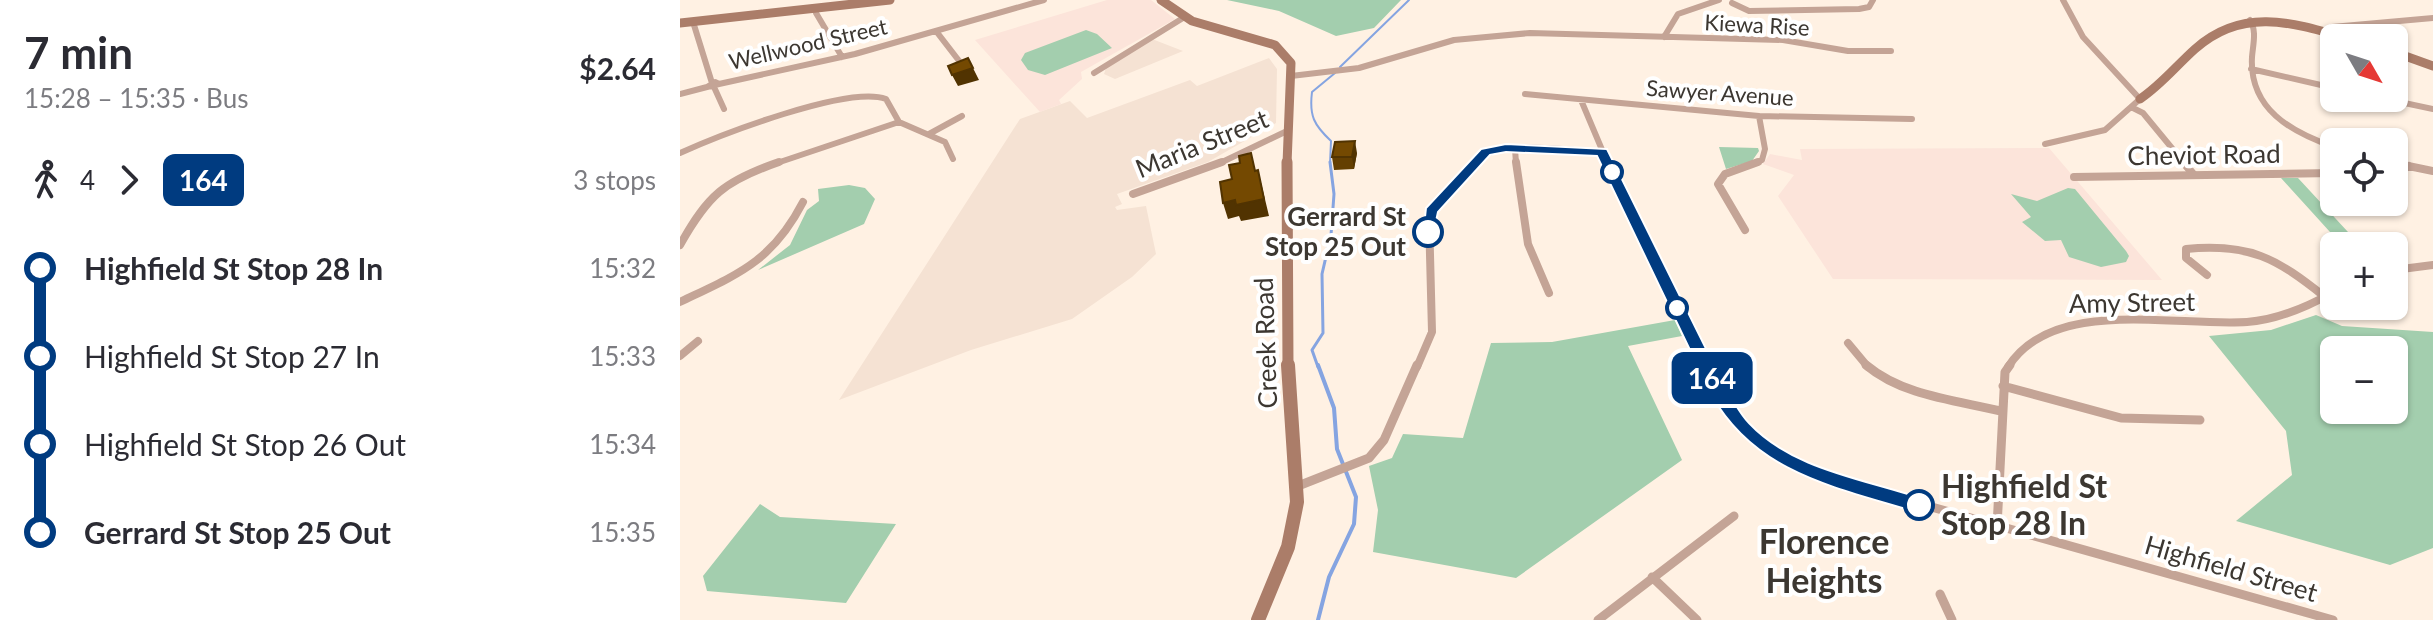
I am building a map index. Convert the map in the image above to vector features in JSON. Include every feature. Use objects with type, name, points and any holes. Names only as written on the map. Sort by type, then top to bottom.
[{"type":"street","points":[[680,23],[807,4],[817,7],[890,0]]},
{"type":"street","name":"Wellwood Street","points":[[680,94],[842,57],[1044,0]]},
{"type":"street","points":[[1161,0],[1183,18],[1278,47],[1290,59],[1291,76]]},
{"type":"street","points":[[1664,37],[1671,18],[1679,11],[1719,0],[1734,1],[1749,11],[1859,9],[1869,7],[1873,0]]},
{"type":"street","points":[[2063,0],[2071,20],[2124,86],[2140,99]]},
{"type":"street","points":[[817,7],[816,13],[842,57]]},
{"type":"street","points":[[1094,73],[1183,18]]},
{"type":"street","points":[[2366,24],[2433,18]]},
{"type":"street","points":[[2250,20],[2255,28],[2251,69],[2259,97],[2274,119],[2300,135],[2320,142]]},
{"type":"street","points":[[2045,144],[2105,130],[2140,99],[2163,84],[2210,37],[2227,25],[2250,20],[2283,20],[2320,30]]},
{"type":"street","points":[[696,21],[694,25],[713,85],[724,109]]},
{"type":"street","points":[[936,31],[963,66]]},
{"type":"street","name":"Kiewa Rise","points":[[1291,76],[1349,70],[1471,37],[1566,32],[1705,41],[1783,40],[1848,51],[1891,51]]},
{"type":"street","points":[[2408,57],[2433,66]]},
{"type":"street","points":[[2251,69],[2320,85]]},
{"type":"street","name":"Creek Road","points":[[1258,620],[1291,537],[1298,486],[1287,356],[1287,131],[1291,76]]},
{"type":"street","points":[[680,153],[714,138],[864,94],[883,97],[899,122],[948,145],[953,159]]},
{"type":"street","name":"Sawyer Avenue","points":[[1525,94],[1759,116],[1912,119]]},
{"type":"street","name":"Highfield Street","points":[[1581,100],[1602,152],[1721,396],[1750,435],[1788,461],[1819,475],[2333,620]]},
{"type":"street","points":[[2408,104],[2433,109]]},
{"type":"street","points":[[2131,107],[2143,113],[2194,175]]},
{"type":"street","points":[[929,134],[962,116]]},
{"type":"street","points":[[1745,230],[1718,184],[1725,174],[1762,160],[1765,149],[1759,116]]},
{"type":"street","points":[[680,245],[700,210],[725,188],[780,162],[899,122]]},
{"type":"street","name":"Maria Street","points":[[1133,194],[1217,164],[1287,131]]},
{"type":"street","points":[[1298,486],[1363,462],[1384,440],[1429,343],[1432,321],[1427,220],[1431,211],[1482,154],[1515,148],[1602,152]]},
{"type":"street","points":[[1515,148],[1520,198],[1536,273],[1549,293]]},
{"type":"street","points":[[2409,166],[2433,171]]},
{"type":"street","name":"Cheviot Road","points":[[2074,177],[2320,173]]},
{"type":"street","points":[[680,302],[764,259],[788,235],[803,202]]},
{"type":"street","points":[[2179,242],[2186,249],[2186,258],[2207,275]]},
{"type":"street","points":[[2186,249],[2238,247],[2259,251],[2320,288]]},
{"type":"street","points":[[2408,268],[2433,265]]},
{"type":"street","name":"Amy Street","points":[[1997,527],[2003,386],[2008,362],[2020,345],[2060,326],[2248,322],[2280,317],[2320,299]]},
{"type":"street","points":[[680,356],[698,341]]},
{"type":"street","points":[[1848,343],[1862,363],[1885,379],[2001,411]]},
{"type":"street","points":[[2003,386],[2121,418],[2200,420]]},
{"type":"street","points":[[1598,620],[1734,516]]},
{"type":"street","points":[[1652,577],[1697,620]]},
{"type":"street","points":[[1940,594],[1952,620]]},
{"type":"shaded area","points":[[1107,0],[1151,0],[1175,19],[1081,72],[1082,79],[1059,100],[1061,104],[1040,112],[975,40]]},
{"type":"shaded area","points":[[1152,39],[1183,51],[1115,79],[1104,74],[1106,68]]},
{"type":"shaded area","points":[[1269,58],[1277,69],[1276,123],[1208,162],[1117,194],[1122,204],[1115,207],[1117,210],[1146,206],[1156,254],[1132,277],[1072,319],[971,350],[839,400],[1020,119],[1070,101],[1087,118],[1190,80],[1197,86]]},
{"type":"shaded area","points":[[2049,148],[2162,280],[1833,279],[1778,196],[1794,175],[1763,164],[1770,154],[1802,160],[1800,149]]},
{"type":"green space","points":[[1227,0],[1401,0],[1374,28],[1336,36],[1279,11]]},
{"type":"green space","points":[[1086,30],[1097,34],[1112,48],[1045,75],[1028,70],[1021,60],[1025,53]]},
{"type":"green space","points":[[1719,147],[1758,148],[1759,151],[1752,161],[1726,169]]},
{"type":"green space","points":[[2281,178],[2298,178],[2320,202],[2320,216],[2333,216],[2348,232],[2330,232]]},
{"type":"green space","points":[[849,185],[865,188],[875,199],[864,224],[758,270],[790,245],[807,210],[819,201],[818,189]]},
{"type":"green space","points":[[2068,188],[2075,189],[2126,251],[2129,256],[2126,262],[2101,267],[2069,257],[2061,240],[2045,241],[2022,222],[2031,217],[2011,194],[2037,201]]},
{"type":"green space","points":[[2316,315],[2320,320],[2342,326],[2433,332],[2433,548],[2390,565],[2236,521],[2292,475],[2286,431],[2209,336],[2271,330]]},
{"type":"green space","points":[[1675,320],[1682,336],[1628,346],[1682,460],[1516,578],[1373,552],[1378,510],[1369,466],[1392,458],[1403,434],[1463,438],[1491,343],[1552,342]]},
{"type":"green space","points":[[760,504],[780,517],[896,524],[846,603],[707,591],[703,576]]},
{"type":"building","points":[[968,58],[973,68],[952,75],[948,66]]},
{"type":"building","points":[[1355,141],[1352,157],[1332,157],[1335,142]]},
{"type":"building","points":[[1251,153],[1264,199],[1236,205],[1235,200],[1223,203],[1220,182],[1232,179],[1229,165],[1240,163],[1239,156]]},
{"type":"waterway","points":[[1340,67],[1409,0]]},
{"type":"waterway","points":[[1330,163],[1331,141],[1314,120],[1311,100],[1312,92],[1335,73]]},
{"type":"waterway","points":[[1318,367],[1312,350],[1323,333],[1322,274],[1331,235],[1334,194],[1330,163]]},
{"type":"waterway","points":[[1318,365],[1334,408],[1337,449],[1356,497],[1354,524],[1329,577],[1318,620]]},
{"type":"bus line","name":"164","points":[[1428,232],[1427,220],[1431,211],[1478,157],[1486,152],[1506,148],[1581,154],[1602,152],[1721,396],[1742,428],[1803,469],[1836,482],[1919,505]]},
{"type":"place","name":"Gerrard St Stop 25 Out","points":[[1428,232]]},
{"type":"place","name":"Highfield St Stop 28 In","points":[[1919,505]]},
{"type":"district","name":"Florence Heights","points":[[1824,562]]}]
